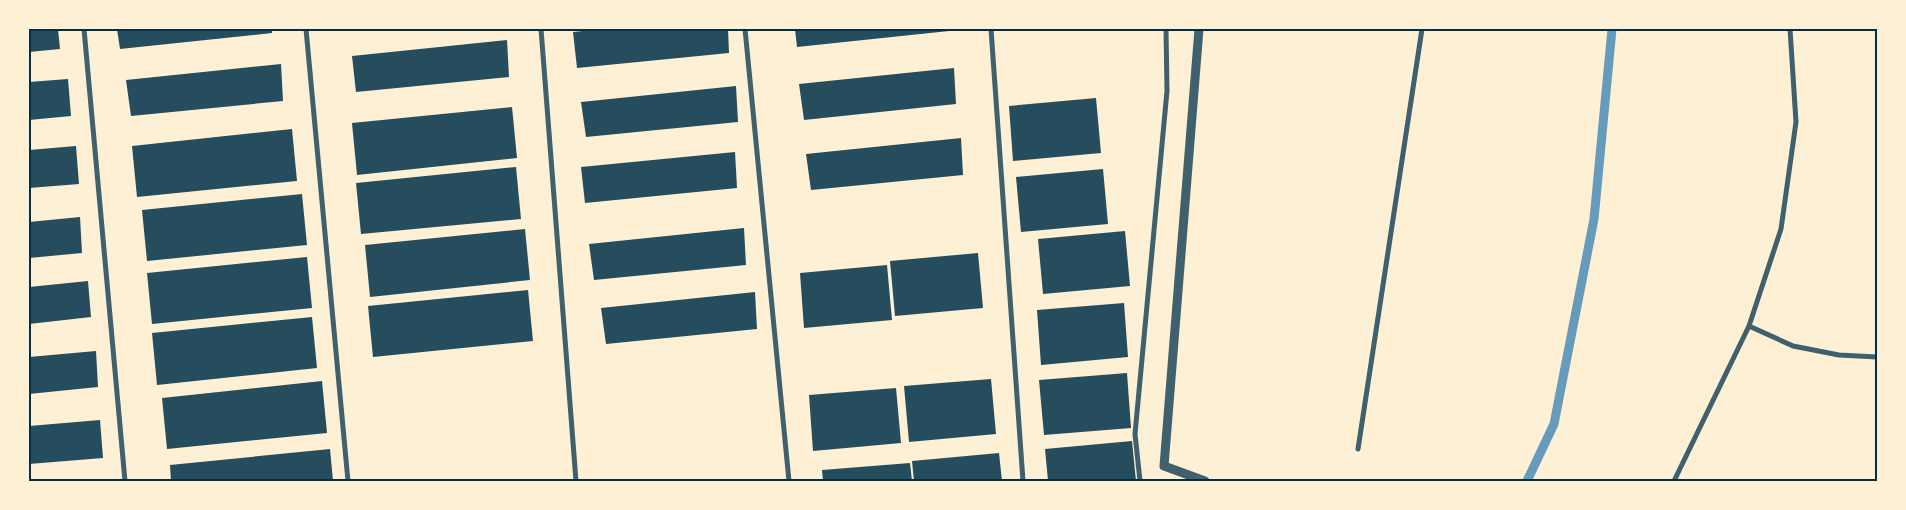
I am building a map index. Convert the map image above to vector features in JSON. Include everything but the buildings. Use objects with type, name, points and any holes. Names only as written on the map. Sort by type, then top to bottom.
[{"type":"street","points":[[84,29],[125,481]]},
{"type":"street","points":[[306,29],[348,481]]},
{"type":"street","points":[[541,29],[576,481]]},
{"type":"street","points":[[745,29],[789,481]]},
{"type":"street","points":[[991,29],[1023,481]]},
{"type":"street","points":[[1140,481],[1135,434],[1168,92],[1166,29]]},
{"type":"street","points":[[1199,29],[1164,466],[1205,481]]},
{"type":"street","points":[[1358,449],[1422,29]]},
{"type":"street","points":[[1674,481],[1749,326],[1782,219],[1796,122],[1790,29]]},
{"type":"street","points":[[1749,326],[1793,346],[1839,355],[1877,357]]},
{"type":"waterway","points":[[1527,481],[1554,424],[1594,219],[1612,29]]}]
